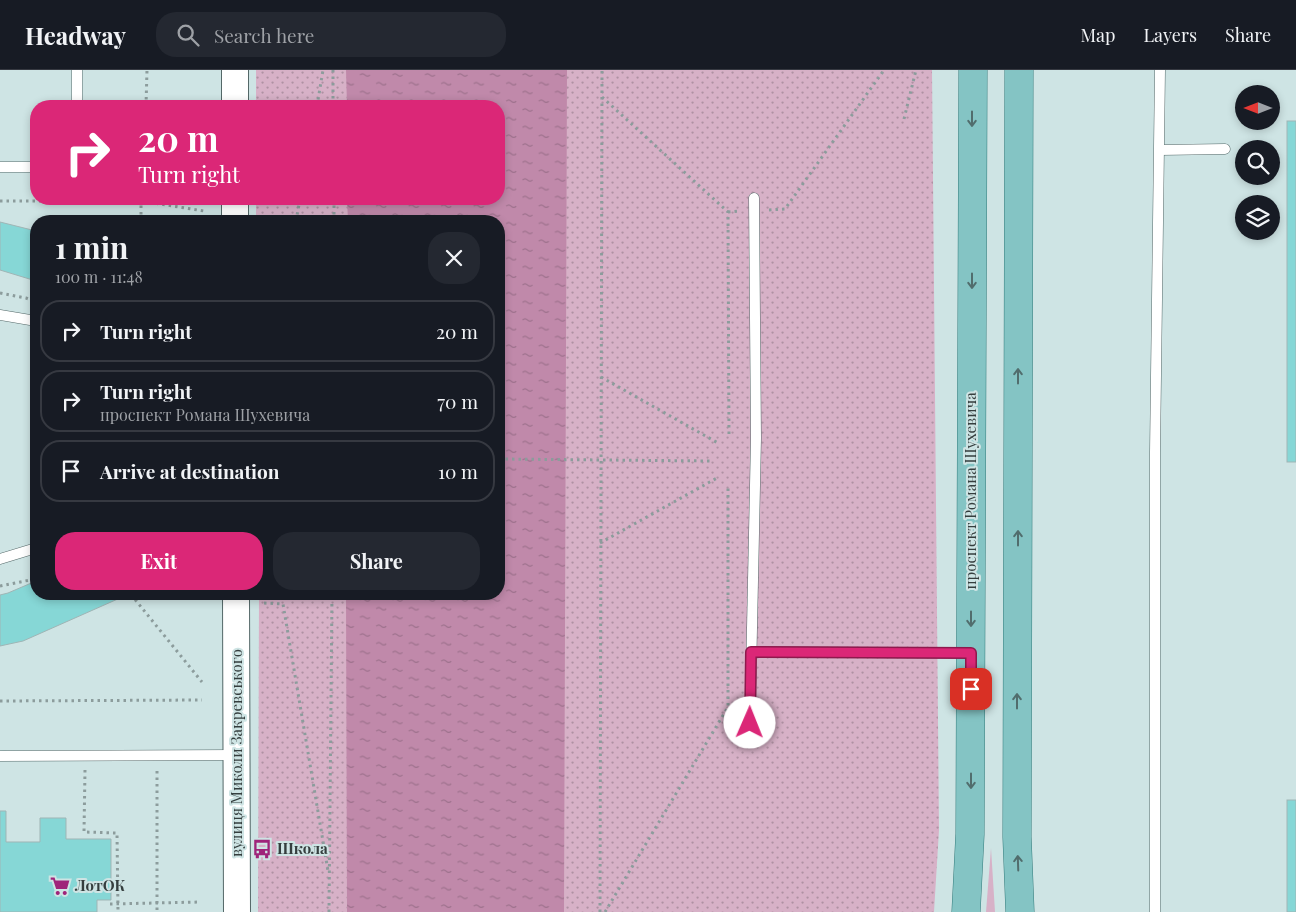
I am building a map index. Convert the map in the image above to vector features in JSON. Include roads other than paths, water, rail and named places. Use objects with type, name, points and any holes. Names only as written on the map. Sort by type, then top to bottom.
[{"type":"main road","name":"проспект Романа Шухевича","points":[[966,912],[970,834],[972,70]]},
{"type":"main road","points":[[1019,70],[1017,836],[1020,912]]},
{"type":"street","points":[[235,70],[235,100]]},
{"type":"street","name":"вулиця Миколи Закревського","points":[[236,600],[237,912]]},
{"type":"lane","points":[[77,70],[77,100]]},
{"type":"lane","points":[[1155,912],[1156,452],[1160,70]]},
{"type":"lane","points":[[1160,150],[1225,149]]},
{"type":"lane","points":[[0,167],[30,167]]},
{"type":"lane","points":[[750,723],[756,438],[754,198]]},
{"type":"lane","points":[[0,315],[30,320]]},
{"type":"lane","points":[[0,559],[30,550]]},
{"type":"lane","points":[[751,652],[971,653]]},
{"type":"lane","points":[[0,756],[237,755]]},
{"type":"water","points":[[346,70],[567,70],[564,912],[347,912],[346,600],[505,600],[505,215],[348,215],[347,205],[505,205],[505,100],[347,100]]},
{"type":"place","name":"Школа","points":[[262,849]]},
{"type":"place","name":"ЛотОК","points":[[60,886]]}]
